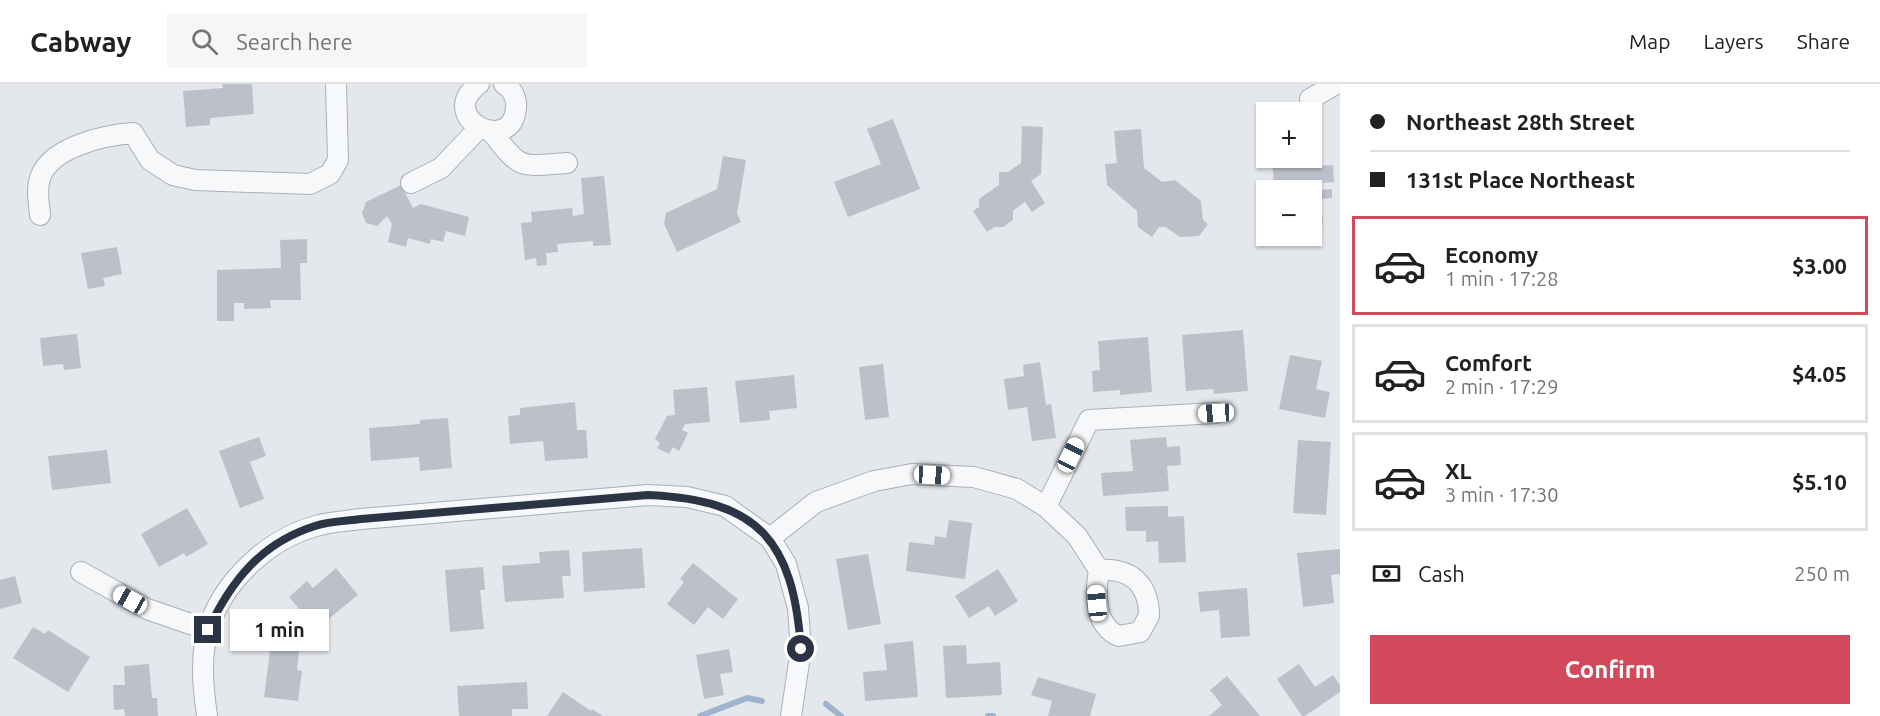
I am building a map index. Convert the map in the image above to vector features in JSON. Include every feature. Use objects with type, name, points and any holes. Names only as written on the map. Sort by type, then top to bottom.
[{"type":"street","points":[[40,215],[37,191],[40,175],[69,149],[92,138],[114,134],[133,133],[150,160],[173,175],[195,180],[310,184],[330,174],[338,160],[336,84]]},
{"type":"street","points":[[479,84],[467,97],[466,105],[470,120],[485,130],[512,159],[526,165],[567,163]]},
{"type":"street","points":[[411,183],[441,168],[485,130],[507,126],[516,111],[514,95],[504,84]]},
{"type":"street","points":[[1310,99],[1336,84]]},
{"type":"street","points":[[1046,507],[1089,420],[1216,413]]},
{"type":"street","points":[[770,538],[816,502],[874,481],[912,474],[974,477],[1017,489],[1046,507],[1077,536],[1099,570]]},
{"type":"street","points":[[207,716],[201,678],[208,630],[223,597],[240,573],[276,544],[315,526],[361,519],[648,495],[687,497],[725,506],[770,538],[786,564],[798,608],[801,649],[790,716]]},
{"type":"street","points":[[81,572],[147,609],[208,630]]},
{"type":"building","points":[[222,84],[252,84],[254,114],[210,118],[210,125],[186,127],[183,91],[223,88]]},
{"type":"building","points":[[893,119],[920,189],[848,217],[834,182],[881,164],[867,129]]},
{"type":"building","points":[[1022,126],[1043,127],[1041,174],[1031,181],[1045,203],[1032,212],[1025,202],[1013,211],[1013,220],[1003,227],[994,227],[987,232],[973,211],[979,207],[979,199],[999,185],[999,172],[1008,172],[1021,163]]},
{"type":"building","points":[[1141,129],[1144,168],[1162,182],[1175,180],[1201,201],[1203,220],[1208,224],[1199,236],[1180,237],[1166,227],[1159,227],[1152,237],[1138,227],[1137,211],[1107,185],[1105,164],[1117,163],[1114,131]]},
{"type":"building","points":[[723,156],[746,160],[737,213],[741,222],[677,252],[664,224],[666,213],[717,189]]},
{"type":"building","points":[[1333,165],[1334,182],[1273,180],[1273,168],[1322,168],[1322,166]]},
{"type":"building","points":[[604,176],[611,245],[593,246],[593,241],[557,244],[558,252],[546,253],[547,265],[537,266],[536,258],[525,260],[521,223],[532,222],[531,212],[572,208],[573,216],[584,214],[581,178]]},
{"type":"building","points":[[401,185],[413,208],[421,204],[469,217],[465,236],[446,231],[443,242],[431,239],[430,244],[408,238],[406,247],[388,242],[392,224],[387,216],[377,226],[366,223],[362,213],[366,202]]},
{"type":"building","points":[[1332,189],[1332,198],[1322,199],[1322,190]]},
{"type":"building","points":[[307,239],[307,263],[300,263],[301,300],[270,300],[271,308],[244,309],[244,303],[234,303],[234,321],[217,321],[217,270],[281,268],[280,240]]},
{"type":"building","points":[[117,247],[122,274],[103,278],[105,286],[88,289],[81,253]]},
{"type":"building","points":[[1243,330],[1248,391],[1214,394],[1213,389],[1186,391],[1182,335]]},
{"type":"building","points":[[77,334],[81,368],[64,370],[63,364],[43,366],[40,338]]},
{"type":"building","points":[[1148,337],[1152,392],[1120,395],[1120,390],[1093,392],[1092,371],[1100,370],[1098,341]]},
{"type":"building","points":[[1290,355],[1322,361],[1316,389],[1330,392],[1325,418],[1279,409]]},
{"type":"building","points":[[1040,362],[1046,405],[1051,404],[1056,438],[1032,441],[1027,407],[1008,410],[1004,379],[1024,376],[1023,365]]},
{"type":"building","points":[[883,364],[889,417],[865,420],[859,367]]},
{"type":"building","points":[[794,375],[797,408],[769,411],[770,420],[740,423],[735,381]]},
{"type":"building","points":[[707,387],[710,422],[685,424],[682,430],[688,433],[679,451],[673,447],[669,454],[657,448],[660,443],[655,439],[667,416],[675,415],[673,390]]},
{"type":"building","points":[[575,402],[577,430],[586,430],[588,458],[545,461],[543,441],[510,444],[508,416],[520,415],[520,408]]},
{"type":"building","points":[[448,418],[452,468],[420,471],[419,457],[371,461],[369,428],[420,424],[420,420]]},
{"type":"building","points":[[259,437],[266,456],[250,462],[264,499],[240,508],[219,451]]},
{"type":"building","points":[[1166,437],[1167,447],[1180,446],[1181,465],[1167,466],[1169,491],[1103,496],[1101,473],[1133,471],[1130,440]]},
{"type":"building","points":[[1298,440],[1331,442],[1326,515],[1293,513]]},
{"type":"building","points":[[107,450],[111,483],[52,490],[48,456]]},
{"type":"building","points":[[1168,506],[1168,517],[1184,516],[1186,562],[1159,563],[1158,541],[1146,542],[1146,531],[1126,531],[1125,507]]},
{"type":"building","points":[[187,508],[208,544],[186,557],[184,553],[159,567],[141,534]]},
{"type":"building","points":[[949,520],[972,523],[965,579],[906,571],[909,542],[934,545],[935,536],[946,538]]},
{"type":"building","points":[[642,548],[645,588],[584,592],[582,552]]},
{"type":"building","points":[[1340,549],[1340,574],[1331,575],[1334,603],[1303,607],[1297,553]]},
{"type":"building","points":[[569,550],[571,576],[562,576],[564,598],[505,602],[502,566],[540,563],[539,552]]},
{"type":"building","points":[[868,554],[881,624],[848,630],[836,559]]},
{"type":"building","points":[[693,563],[738,599],[723,619],[708,607],[694,625],[667,604],[684,582],[680,579]]},
{"type":"building","points":[[483,567],[485,590],[480,590],[484,629],[450,632],[445,570]]},
{"type":"building","points":[[336,568],[358,595],[316,629],[289,597],[307,581],[313,588]]},
{"type":"building","points":[[998,569],[1018,601],[995,616],[989,606],[969,618],[955,596]]},
{"type":"building","points":[[15,576],[22,603],[0,609],[0,580]]},
{"type":"building","points":[[1247,588],[1250,636],[1221,638],[1219,610],[1200,612],[1198,592]]},
{"type":"building","points":[[33,627],[45,634],[48,630],[90,657],[68,692],[13,658]]},
{"type":"building","points":[[266,629],[301,633],[297,670],[302,671],[298,701],[264,697],[270,651],[264,651]]},
{"type":"building","points":[[913,641],[918,697],[865,701],[863,672],[887,670],[884,644]]},
{"type":"building","points":[[966,645],[967,664],[1000,662],[1002,695],[946,698],[943,646]]},
{"type":"building","points":[[729,649],[733,672],[720,674],[724,695],[704,699],[696,655]]},
{"type":"building","points":[[149,664],[152,698],[157,698],[158,716],[125,716],[124,709],[114,710],[113,685],[125,685],[124,666]]},
{"type":"building","points":[[1299,664],[1315,687],[1333,675],[1340,685],[1340,692],[1305,716],[1302,716],[1277,679]]},
{"type":"building","points":[[1227,676],[1260,716],[1209,716],[1222,705],[1210,690]]},
{"type":"building","points":[[1038,677],[1096,694],[1090,716],[1048,716],[1052,701],[1031,695]]},
{"type":"building","points":[[527,682],[528,709],[512,709],[512,716],[459,716],[457,686]]},
{"type":"building","points":[[563,692],[591,711],[592,709],[603,716],[547,716]]},
{"type":"waterway","points":[[700,716],[747,698],[762,701]]},
{"type":"waterway","points":[[826,704],[841,716]]},
{"type":"waterway","points":[[988,716],[993,716]]},
{"type":"route","points":[[208,630],[223,597],[240,573],[276,544],[315,526],[361,519],[648,495],[687,497],[725,506],[770,538],[786,564],[798,608],[801,649]]}]
